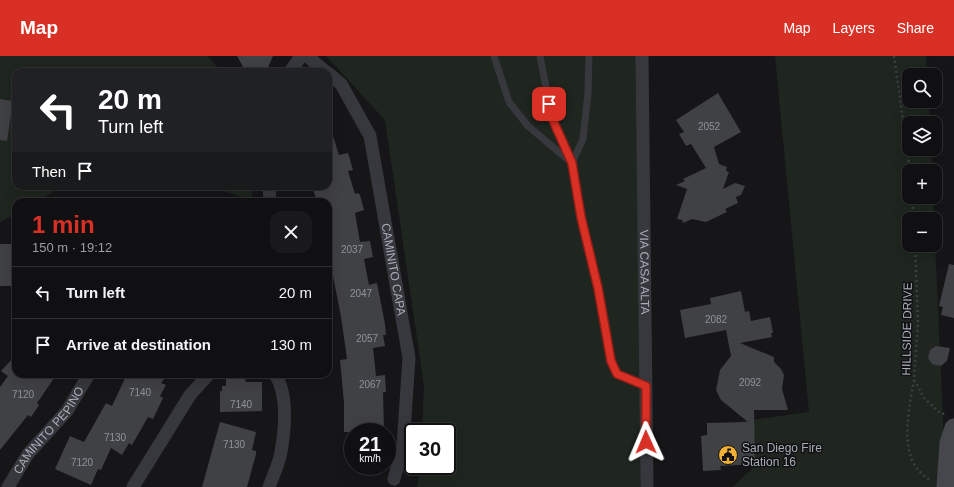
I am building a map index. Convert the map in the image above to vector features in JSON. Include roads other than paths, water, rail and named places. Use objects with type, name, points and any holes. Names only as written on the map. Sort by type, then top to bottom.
[{"type":"street","points":[[293,68],[301,56]]},
{"type":"street","name":"CAMINITO CAPA","points":[[308,56],[321,68]]},
{"type":"street","name":"VIA CASA ALTA","points":[[642,56],[647,487]]},
{"type":"street","name":"CAMINITO CAPA","points":[[332,77],[341,84],[370,136],[409,358],[402,446],[394,479]]},
{"type":"street","name":"CAMINITO PEPINO","points":[[8,487],[28,454],[67,411],[87,378]]},
{"type":"street","points":[[133,487],[190,395],[205,378]]},
{"type":"street","points":[[269,487],[281,453],[285,403],[280,381],[278,378]]},
{"type":"street","points":[[940,485],[949,443],[950,421]]},
{"type":"lane","points":[[494,56],[509,102],[528,126],[572,163]]},
{"type":"lane","points":[[540,56],[552,118],[572,163],[581,217],[598,288],[611,361],[617,374],[646,386]]},
{"type":"lane","points":[[572,163],[583,139],[588,94],[589,56]]},
{"type":"place","name":"San Diego Fire Station 16","points":[[728,455]]}]
